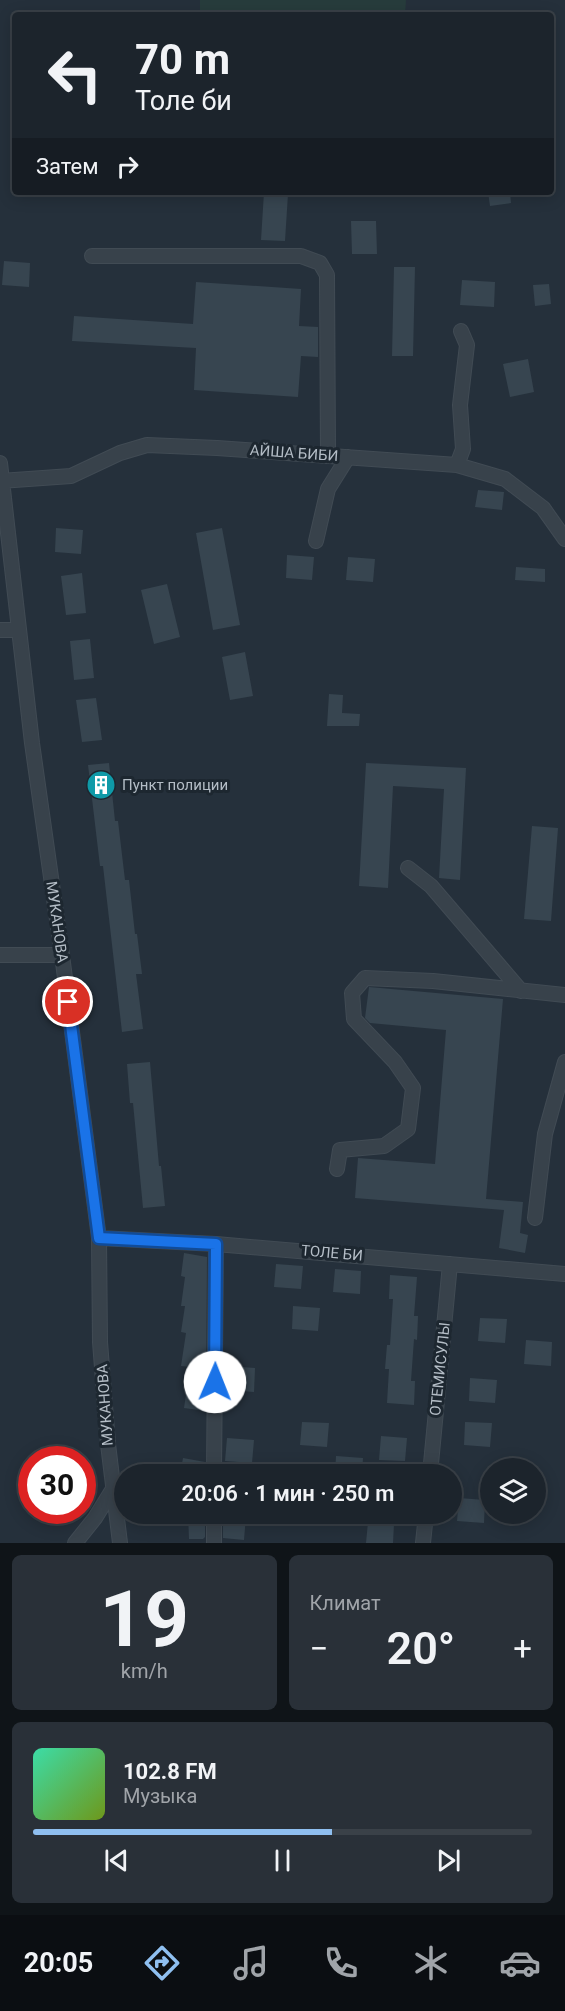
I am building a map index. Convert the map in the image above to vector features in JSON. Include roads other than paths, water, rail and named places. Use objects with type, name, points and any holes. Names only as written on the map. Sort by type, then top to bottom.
[{"type":"street","points":[[92,256],[301,256],[320,263],[327,275],[328,455]]},
{"type":"street","points":[[457,465],[463,448],[460,405],[467,345],[461,331]]},
{"type":"street","name":"АЙША БИБИ","points":[[1,481],[71,476],[120,453],[147,445],[457,465],[505,479],[543,508],[565,539]]},
{"type":"street","points":[[316,541],[328,489],[348,457]]},
{"type":"street","name":"МУКАНОВА","points":[[0,463],[32,743],[99,1238],[100,1342],[120,1543]]},
{"type":"street","points":[[0,630],[18,630]]},
{"type":"street","points":[[408,868],[431,886],[522,990]]},
{"type":"street","points":[[0,955],[62,955]]},
{"type":"street","points":[[337,1169],[340,1150],[384,1146],[408,1129],[413,1088],[395,1062],[354,1019],[352,993],[365,978],[433,981],[565,995]]},
{"type":"street","points":[[535,1218],[545,1134],[565,1062]]},
{"type":"street","name":"ТОЛЕ БИ","points":[[99,1238],[216,1244],[565,1274]]},
{"type":"street","points":[[214,1464],[216,1244]]},
{"type":"street","name":"ОТЕМИСУЛЫ","points":[[431,1464],[450,1264]]},
{"type":"street","points":[[75,1543],[95,1518],[113,1489]]},
{"type":"street","points":[[213,1543],[214,1524]]},
{"type":"street","points":[[423,1543],[425,1524]]},
{"type":"place","name":"Пункт полиции","points":[[101,785]]}]
